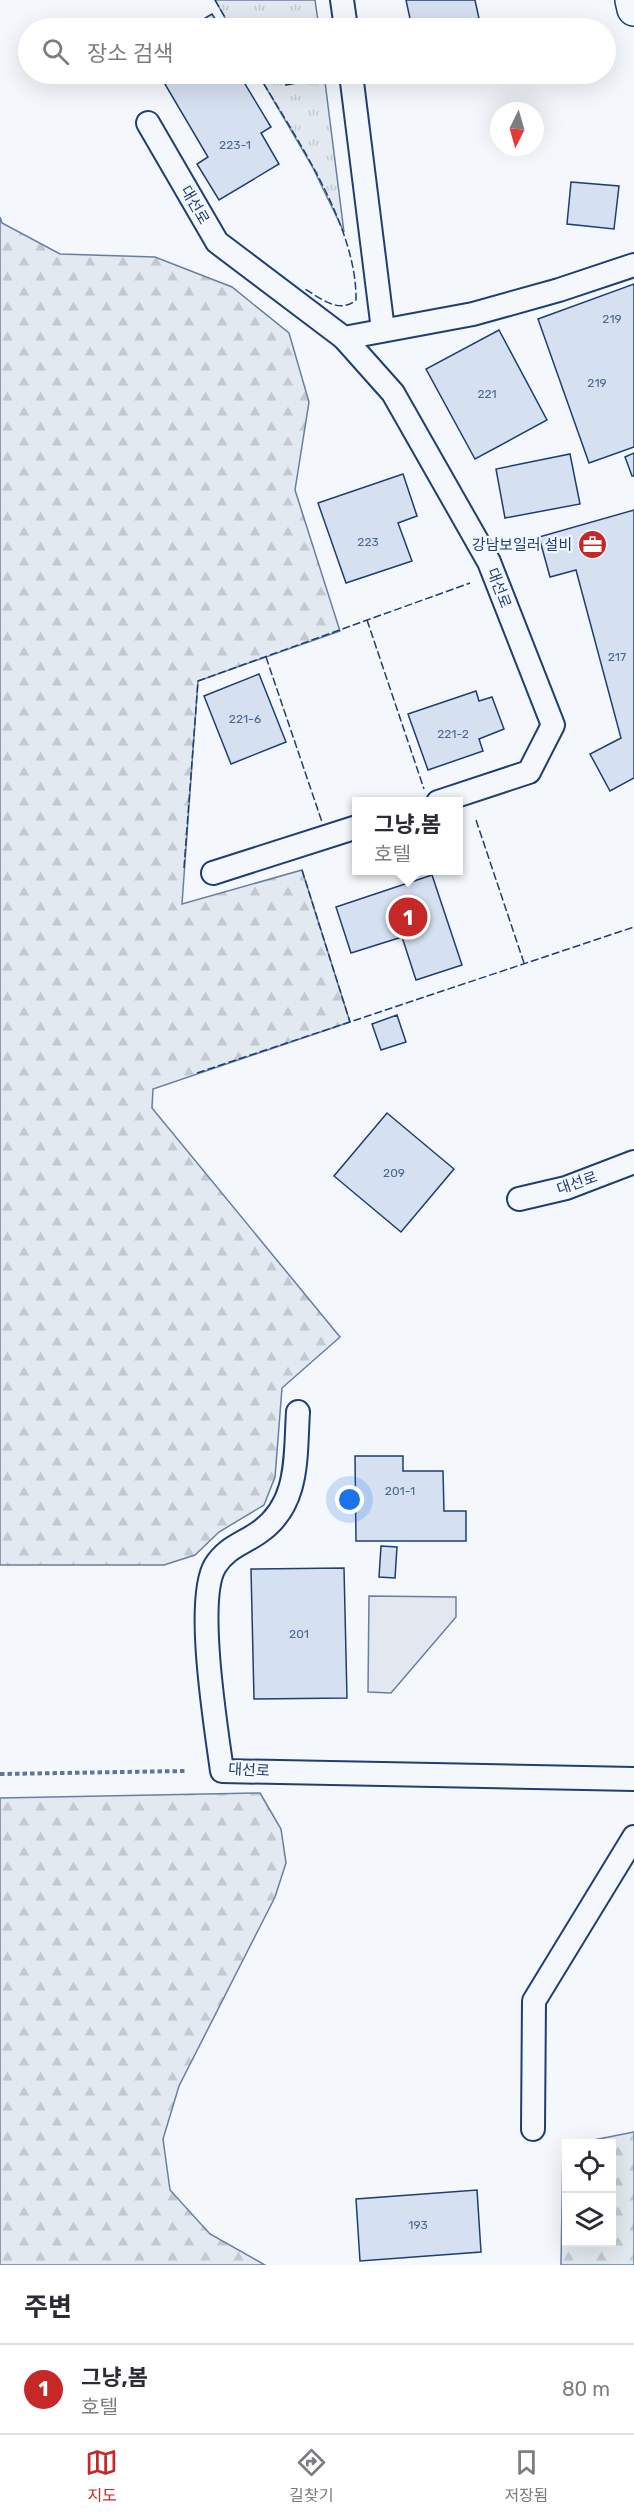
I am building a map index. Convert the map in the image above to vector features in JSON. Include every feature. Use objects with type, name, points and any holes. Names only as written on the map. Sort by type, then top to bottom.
[{"type":"street","points":[[632,0],[634,9]]},
{"type":"lane","points":[[342,0],[345,18]]},
{"type":"lane","points":[[352,84],[383,330]]},
{"type":"lane","name":"대선로","points":[[148,123],[217,242],[344,338],[393,393],[489,562],[553,725],[529,772],[451,797]]},
{"type":"lane","points":[[344,338],[472,314],[559,290],[634,265]]},
{"type":"lane","points":[[213,873],[352,829]]},
{"type":"lane","name":"대선로","points":[[519,1198],[566,1188],[634,1162]]},
{"type":"lane","name":"대선로","points":[[298,1412],[294,1468],[288,1500],[277,1518],[258,1533],[229,1548],[215,1566],[208,1587],[208,1634],[222,1771],[634,1779]]},
{"type":"lane","points":[[533,2129],[534,2001],[634,1837]]},
{"type":"path","points":[[0,1774],[222,1771]]},
{"type":"green space","points":[[215,0],[315,0],[318,18],[225,18]]},
{"type":"green space","points":[[264,84],[325,84],[344,232],[312,166]]},
{"type":"green space","points":[[0,217],[2,223],[60,254],[155,257],[232,287],[289,333],[309,402],[295,490],[340,631],[198,681],[182,904],[302,870],[350,1022],[153,1089],[152,1108],[340,1337],[282,1388],[275,1477],[264,1505],[219,1532],[195,1555],[164,1565],[0,1565]]},
{"type":"green space","points":[[260,1793],[281,1829],[286,1863],[275,1897],[179,2086],[163,2139],[170,2190],[210,2234],[265,2265],[0,2265],[0,1798]]},
{"type":"green space","points":[[634,2132],[634,2265],[561,2265],[562,2206],[562,2247],[616,2247],[616,2139],[598,2139]]},
{"type":"shaded area","points":[[369,1596],[456,1597],[456,1617],[391,1693],[368,1692]]},
{"type":"building","points":[[406,0],[475,0],[479,18],[410,18]]},
{"type":"building","points":[[165,84],[245,84],[271,127],[261,133],[279,164],[219,200],[197,164],[208,157]]},
{"type":"building","points":[[571,182],[619,186],[614,229],[567,224]]},
{"type":"building","points":[[634,284],[634,447],[589,463],[538,319]]},
{"type":"building","points":[[499,330],[547,420],[475,459],[426,369]]},
{"type":"building","points":[[634,453],[634,476],[632,476],[625,457]]},
{"type":"building","points":[[570,454],[580,504],[505,518],[496,469]]},
{"type":"building","points":[[403,474],[417,516],[398,523],[412,561],[346,583],[318,503]]},
{"type":"building","points":[[634,510],[634,778],[610,791],[590,754],[621,738],[576,570],[550,577],[539,537]]},
{"type":"building","points":[[259,674],[286,742],[231,764],[204,696]]},
{"type":"building","points":[[476,691],[479,701],[492,697],[504,729],[479,739],[483,751],[428,770],[408,714]]},
{"type":"building","points":[[432,875],[462,965],[416,980],[402,937],[351,953],[336,907]]},
{"type":"building","points":[[397,1015],[406,1042],[381,1050],[372,1024]]},
{"type":"building","points":[[387,1113],[454,1169],[401,1232],[334,1176]]},
{"type":"building","points":[[355,1456],[403,1456],[403,1471],[443,1471],[444,1511],[466,1511],[466,1541],[356,1541]]},
{"type":"building","points":[[381,1546],[397,1547],[395,1578],[379,1577]]},
{"type":"building","points":[[344,1568],[347,1698],[254,1699],[251,1569]]},
{"type":"building","points":[[477,2190],[481,2252],[360,2261],[356,2199]]},
{"type":"fence","points":[[215,0],[225,18]]},
{"type":"fence","points":[[264,84],[306,153],[335,212],[354,271],[356,300],[343,306],[336,305],[322,300],[303,288]]},
{"type":"fence","points":[[184,868],[198,681],[470,583]]},
{"type":"fence","points":[[367,620],[424,789]]},
{"type":"fence","points":[[266,657],[322,822]]},
{"type":"fence","points":[[476,820],[524,963]]},
{"type":"fence","points":[[302,870],[350,1022]]},
{"type":"fence","points":[[197,1073],[634,927]]},
{"type":"place","name":"강남보일러 설비","points":[[593,545]]},
{"type":"place","name":"그냥,봄","points":[[408,917]]}]
